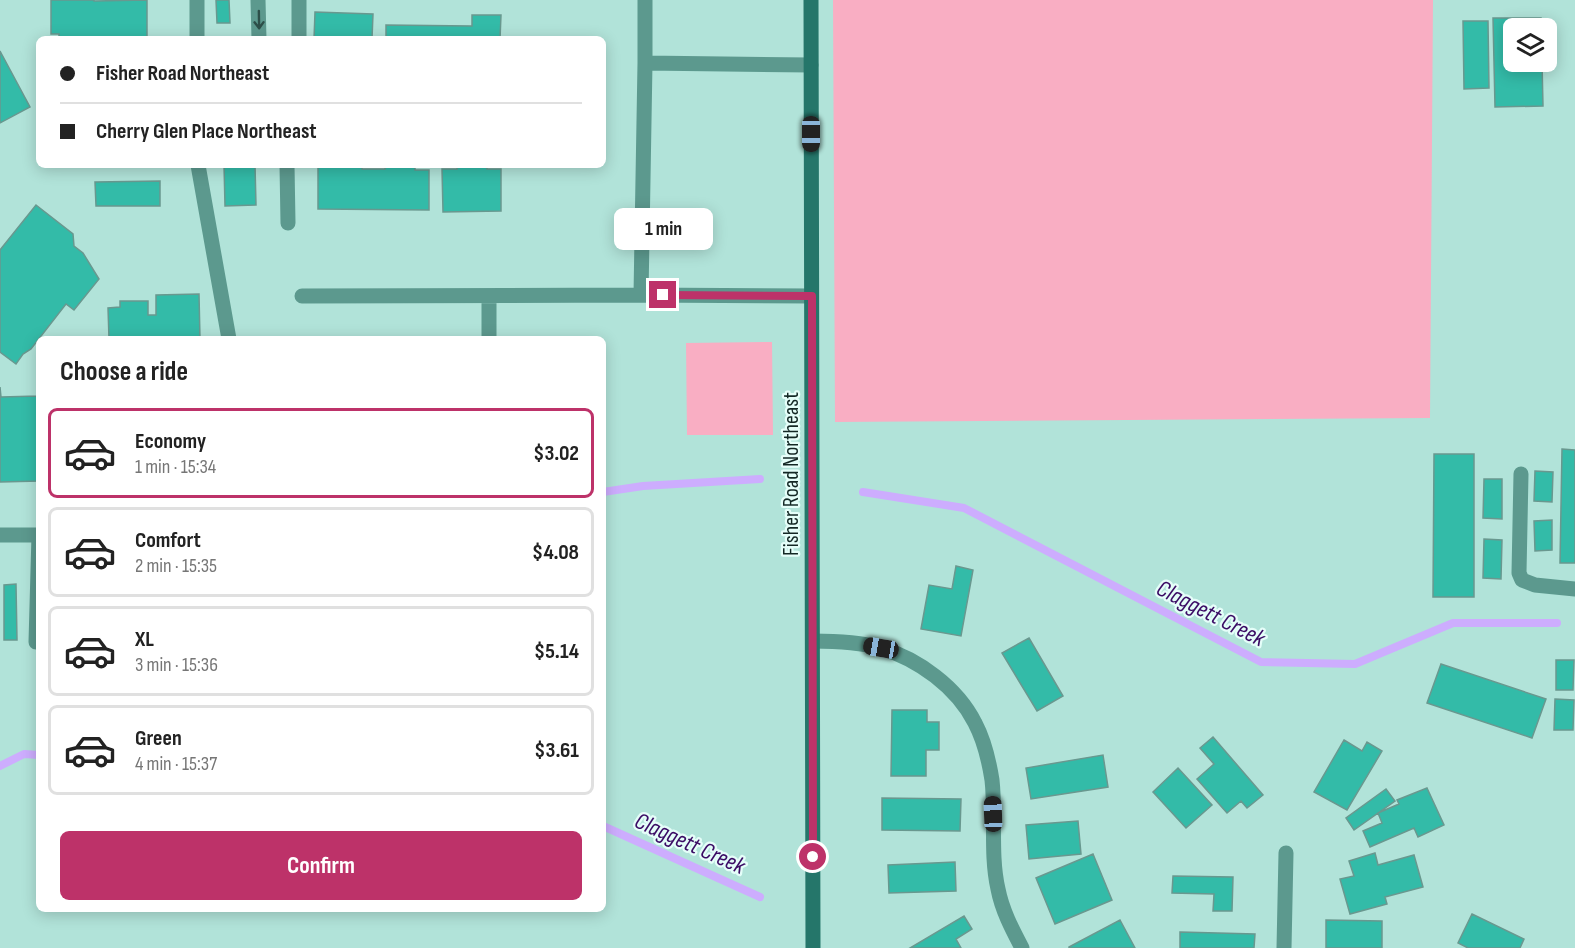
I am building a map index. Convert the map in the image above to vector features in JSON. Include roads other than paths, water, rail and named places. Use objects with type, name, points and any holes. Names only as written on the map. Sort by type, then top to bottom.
[{"type":"street","points":[[197,0],[197,36]]},
{"type":"street","points":[[258,0],[259,36]]},
{"type":"street","points":[[299,0],[299,36]]},
{"type":"street","points":[[641,295],[645,0]]},
{"type":"street","name":"Fisher Road Northeast","points":[[811,0],[813,948]]},
{"type":"street","points":[[645,63],[811,65]]},
{"type":"street","points":[[199,168],[228,336]]},
{"type":"street","points":[[287,168],[288,222]]},
{"type":"street","points":[[302,296],[812,296]]},
{"type":"street","points":[[489,296],[489,336]]},
{"type":"street","points":[[1521,474],[1519,573],[1522,580],[1535,585],[1575,589]]},
{"type":"street","points":[[0,535],[36,535]]},
{"type":"street","points":[[813,641],[881,648],[905,658],[940,679],[975,722],[988,760],[992,781],[997,888],[1008,921],[1022,948]]},
{"type":"street","points":[[1284,948],[1286,853]]},
{"type":"waterway","name":"Claggett Creek","points":[[606,492],[643,486],[760,479]]},
{"type":"waterway","name":"Claggett Creek","points":[[863,492],[964,508],[1261,662],[1355,664],[1453,623],[1557,623]]},
{"type":"waterway","name":"Claggett Creek","points":[[0,766],[24,754],[36,755]]},
{"type":"waterway","name":"Claggett Creek","points":[[606,827],[760,897]]}]
